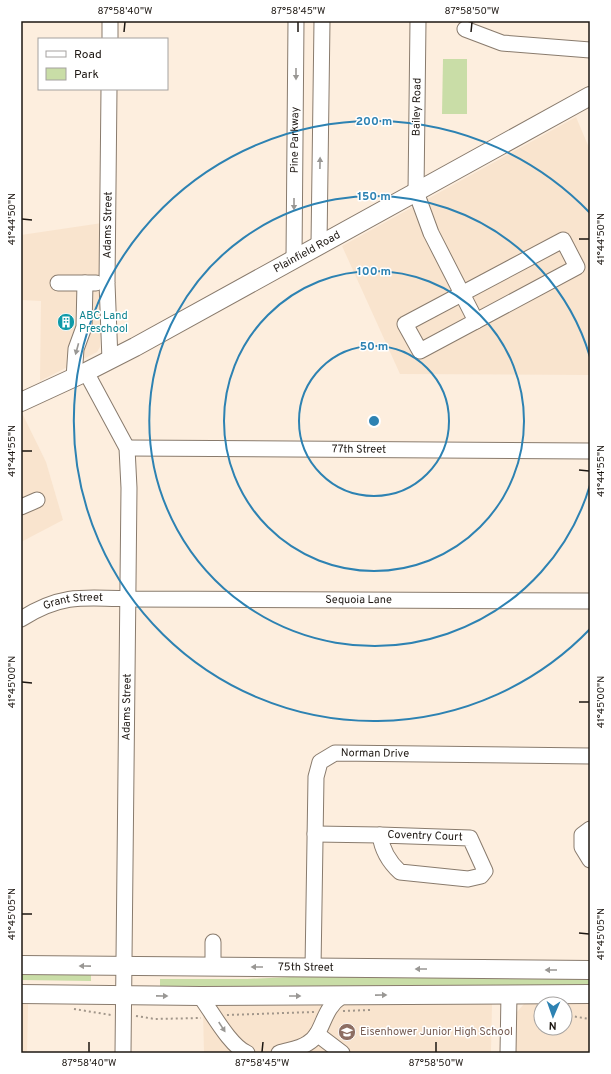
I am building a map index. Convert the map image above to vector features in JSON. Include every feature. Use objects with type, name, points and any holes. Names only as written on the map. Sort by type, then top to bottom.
[{"type":"main road","name":"Plainfield Road","points":[[21,402],[110,360],[590,96]]},
{"type":"main road","name":"75th Street","points":[[21,965],[590,970]]},
{"type":"main road","points":[[21,994],[124,996],[590,994]]},
{"type":"street","points":[[110,21],[110,38]]},
{"type":"street","name":"Pine Parkway","points":[[294,260],[296,21]]},
{"type":"street","points":[[319,244],[322,21]]},
{"type":"street","name":"Bailey Road","points":[[416,192],[418,21]]},
{"type":"street","points":[[465,29],[502,43],[590,50]]},
{"type":"street","points":[[296,47],[321,48]]},
{"type":"street","name":"Adams Street","points":[[109,90],[107,283],[110,360]]},
{"type":"street","points":[[416,192],[431,233],[476,321]]},
{"type":"street","points":[[563,240],[577,267],[420,351],[405,324],[462,294],[563,240]]},
{"type":"street","points":[[58,283],[107,283]]},
{"type":"street","points":[[80,375],[76,349],[84,327],[85,283]]},
{"type":"street","name":"Adams Street","points":[[80,375],[127,448],[129,488],[123,1053]]},
{"type":"street","name":"77th Street","points":[[127,448],[590,452]]},
{"type":"street","points":[[21,507],[37,500]]},
{"type":"street","name":"Grant Street","points":[[21,619],[44,606],[64,599],[81,597],[128,599]]},
{"type":"street","name":"Sequoia Lane","points":[[128,599],[590,601]]},
{"type":"street","name":"Norman Drive","points":[[313,968],[316,777],[320,762],[336,753],[590,756]]},
{"type":"street","points":[[590,829],[582,835],[582,847],[590,860]]},
{"type":"street","name":"Coventry Court","points":[[315,834],[380,835],[470,838],[485,871],[481,876],[468,879],[400,872],[387,856],[381,845],[380,835]]},
{"type":"street","points":[[213,942],[213,967]]},
{"type":"street","points":[[508,1053],[509,994]]},
{"type":"street","points":[[200,996],[233,1044],[240,1050],[247,1053]]},
{"type":"street","points":[[279,1053],[309,1043],[317,1034],[327,1011],[333,1002],[342,996]]},
{"type":"street","points":[[317,1034],[342,1053]]},
{"type":"path","points":[[70,1009],[110,1015]]},
{"type":"path","points":[[221,1015],[320,1012]]},
{"type":"path","points":[[140,1016],[155,1019],[189,1020],[202,1018]]},
{"type":"path","points":[[573,1017],[590,1019]]},
{"type":"shaded area","points":[[576,117],[590,150],[590,375],[400,374],[342,246]]},
{"type":"shaded area","points":[[102,223],[100,347],[97,352],[40,381],[41,301],[21,300],[21,235]]},
{"type":"shaded area","points":[[23,415],[46,462],[63,520],[21,542],[21,416]]},
{"type":"shaded area","points":[[573,1001],[590,1001],[590,1053],[514,1053],[515,1020],[517,1012],[524,1004],[533,1002],[533,1036],[573,1036]]},
{"type":"shaded area","points":[[21,1004],[28,1004],[27,1053],[21,1053]]},
{"type":"shaded area","name":"Eisenhower Junior High School","points":[[492,1004],[491,1053],[204,1053],[203,1011],[220,1006]]},
{"type":"green space","points":[[443,59],[467,59],[467,114],[442,114]]},
{"type":"green space","points":[[21,972],[91,974],[91,981],[21,980]]},
{"type":"green space","points":[[331,975],[590,977],[590,988],[160,986],[160,979],[247,979]]},
{"type":"place","name":"ABC Land Preschool","points":[[66,322]]},
{"type":"place","name":"Eisenhower Junior High School","points":[[347,1032]]}]
